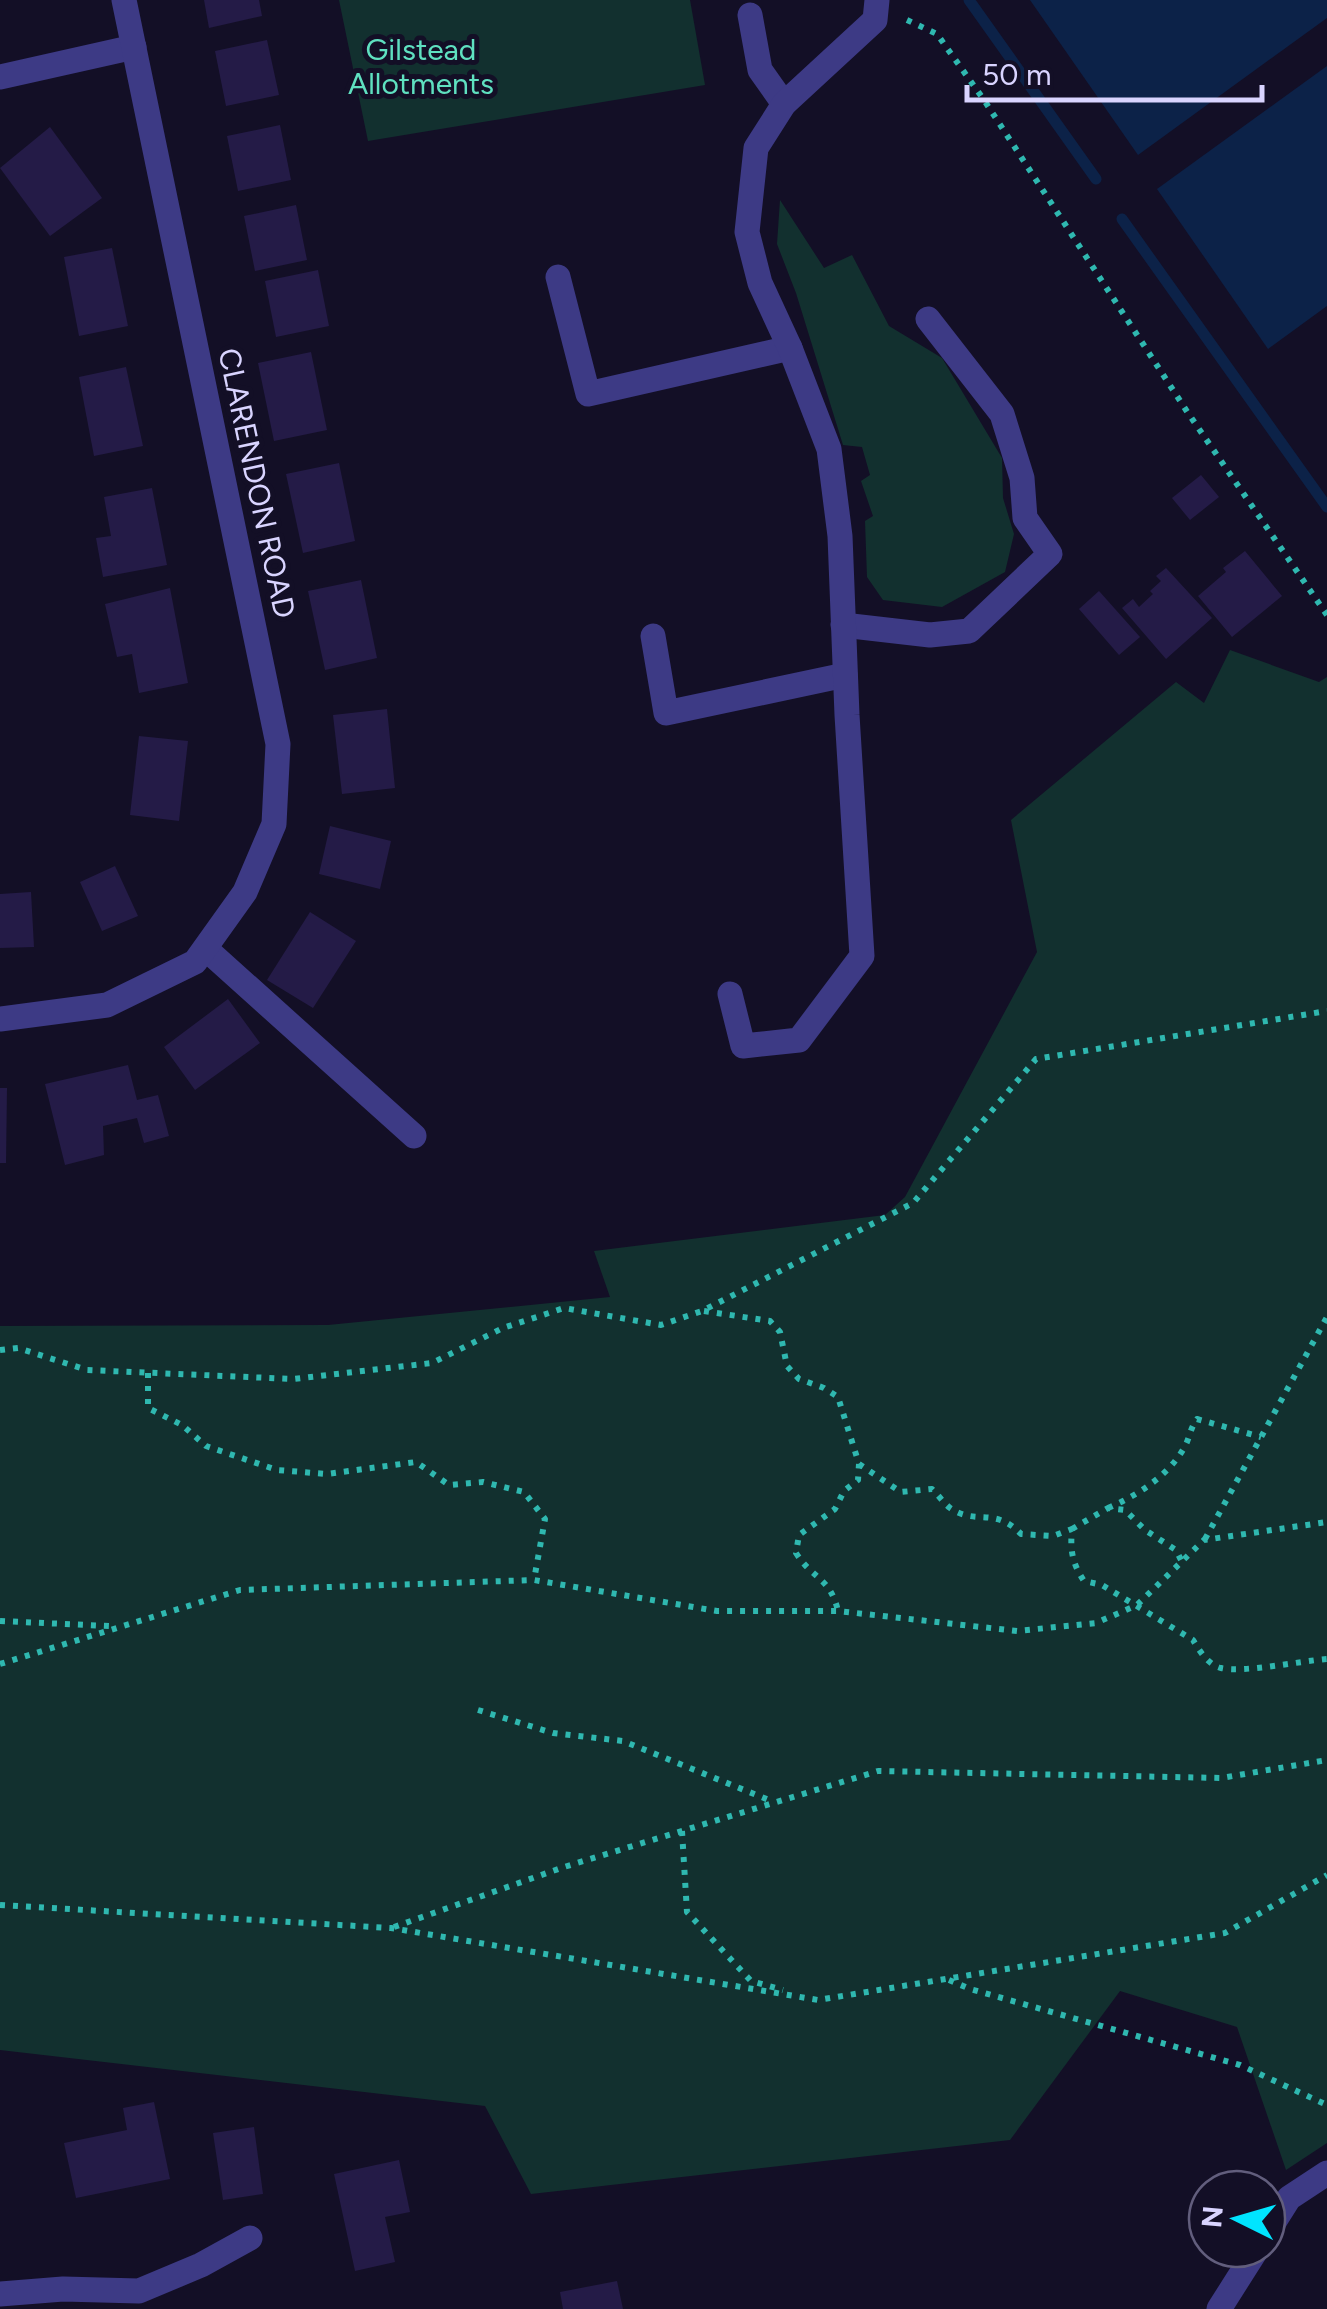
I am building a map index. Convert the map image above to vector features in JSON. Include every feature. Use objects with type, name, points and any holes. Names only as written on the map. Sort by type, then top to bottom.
[{"type":"street","name":"CLARENDON ROAD","points":[[124,0],[278,744],[274,824],[246,892],[200,955]]},
{"type":"street","points":[[730,994],[743,1046],[800,1040],[862,956],[840,536],[829,449],[760,282],[747,232],[756,148],[784,104],[876,10]]},
{"type":"street","points":[[750,14],[760,70],[784,104]]},
{"type":"street","points":[[0,78],[134,47]]},
{"type":"street","points":[[558,277],[588,394],[790,348]]},
{"type":"street","points":[[843,625],[930,635],[969,631],[1050,554],[1024,518],[1022,478],[1002,414],[928,319]]},
{"type":"street","points":[[653,636],[666,713],[845,675]]},
{"type":"street","points":[[0,1019],[107,1006],[200,955],[414,1136]]},
{"type":"street","points":[[1287,2201],[1327,2173]]},
{"type":"street","points":[[0,2294],[64,2289],[141,2300],[250,2238]]},
{"type":"street","points":[[1220,2309],[1245,2269]]},
{"type":"path","points":[[876,10],[938,34],[1188,413],[1327,615]]},
{"type":"path","points":[[0,1350],[18,1348],[87,1370],[293,1380],[432,1363],[503,1328],[564,1308],[662,1325],[702,1311],[913,1203],[1036,1060],[1327,1011]]},
{"type":"path","points":[[702,1311],[770,1321],[780,1332],[787,1366],[799,1380],[838,1397],[859,1464],[858,1480],[844,1492],[836,1508],[799,1535],[796,1553],[832,1589],[838,1611]]},
{"type":"path","points":[[0,1664],[240,1590],[534,1580],[717,1611],[838,1611],[1018,1630],[1096,1624],[1137,1605],[1204,1540],[1327,1316]]},
{"type":"path","points":[[148,1372],[148,1408],[182,1425],[206,1446],[277,1470],[328,1474],[416,1462],[450,1485],[483,1482],[524,1492],[545,1518],[534,1580]]},
{"type":"path","points":[[859,1464],[901,1492],[932,1489],[950,1508],[964,1514],[1007,1519],[1021,1534],[1053,1536],[1132,1498],[1161,1476],[1186,1446],[1190,1427],[1197,1419],[1260,1437]]},
{"type":"path","points":[[1108,1508],[1125,1510],[1145,1530],[1176,1550],[1182,1562]]},
{"type":"path","points":[[1204,1540],[1327,1522]]},
{"type":"path","points":[[1072,1529],[1070,1548],[1084,1581],[1102,1585],[1193,1640],[1218,1668],[1327,1659]]},
{"type":"path","points":[[0,1621],[115,1627]]},
{"type":"path","points":[[478,1710],[553,1733],[623,1741],[775,1802]]},
{"type":"path","points":[[391,1928],[564,1867],[878,1771],[1221,1778],[1327,1760]]},
{"type":"path","points":[[682,1831],[687,1912],[751,1981],[818,2000]]},
{"type":"path","points":[[0,1905],[391,1928],[818,2000],[1225,1933],[1327,1874]]},
{"type":"path","points":[[946,1978],[970,1989],[1240,2065],[1327,2105]]},
{"type":"green space","name":"Gilstead Allotments","points":[[339,0],[690,0],[705,85],[368,141]]},
{"type":"green space","points":[[780,200],[824,268],[852,255],[889,326],[942,358],[1002,458],[1003,498],[1014,534],[1005,572],[942,607],[883,600],[867,577],[865,521],[873,516],[861,481],[870,475],[862,447],[843,445],[777,244]]},
{"type":"green space","points":[[1230,650],[1319,682],[1327,677],[1327,2143],[1286,2169],[1237,2027],[1120,1991],[1010,2140],[531,2194],[485,2106],[0,2050],[0,1326],[328,1325],[610,1297],[594,1251],[885,1215],[905,1197],[1037,952],[1011,820],[1176,682],[1204,703]]},
{"type":"water","points":[[1030,0],[1327,0],[1327,18],[1138,155]]},
{"type":"water","points":[[1327,66],[1327,306],[1268,349],[1157,189]]},
{"type":"building","points":[[204,0],[259,0],[262,16],[209,28]]},
{"type":"building","points":[[267,40],[279,95],[226,106],[215,51]]},
{"type":"building","points":[[280,125],[291,180],[238,191],[227,136]]},
{"type":"building","points":[[50,127],[102,198],[50,236],[0,168]]},
{"type":"building","points":[[296,205],[307,260],[255,271],[244,216]]},
{"type":"building","points":[[112,248],[128,326],[79,336],[64,257]]},
{"type":"building","points":[[318,270],[329,326],[276,337],[265,281]]},
{"type":"building","points":[[311,352],[327,430],[274,441],[258,363]]},
{"type":"building","points":[[126,367],[143,446],[94,456],[79,377]]},
{"type":"building","points":[[339,463],[355,541],[303,553],[286,474]]},
{"type":"building","points":[[1201,475],[1219,497],[1190,520],[1172,498]]},
{"type":"building","points":[[152,488],[167,565],[103,577],[96,538],[111,536],[104,497]]},
{"type":"building","points":[[1245,551],[1282,596],[1232,637],[1198,596]]},
{"type":"building","points":[[1166,568],[1212,618],[1166,659],[1122,608],[1133,599],[1139,607],[1153,594],[1150,591],[1161,581],[1156,576]]},
{"type":"building","points":[[361,580],[377,658],[325,670],[308,591]]},
{"type":"building","points":[[170,588],[188,683],[139,693],[132,654],[117,657],[105,604]]},
{"type":"building","points":[[1099,591],[1140,637],[1119,655],[1079,609]]},
{"type":"building","points":[[387,709],[395,788],[342,794],[333,715]]},
{"type":"building","points":[[139,736],[188,741],[179,821],[130,815]]},
{"type":"building","points":[[330,826],[391,841],[380,889],[319,874]]},
{"type":"building","points":[[115,866],[138,916],[102,931],[80,882]]},
{"type":"building","points":[[31,892],[34,947],[0,948],[0,894]]},
{"type":"building","points":[[310,912],[356,941],[313,1008],[267,980]]},
{"type":"building","points":[[228,999],[260,1043],[195,1090],[164,1047]]},
{"type":"building","points":[[128,1065],[137,1100],[158,1095],[169,1136],[144,1143],[137,1118],[103,1126],[104,1155],[65,1165],[45,1084]]},
{"type":"building","points":[[0,1088],[7,1088],[6,1163],[0,1163]]},
{"type":"building","points":[[154,2102],[170,2179],[76,2198],[64,2143],[127,2130],[123,2108]]},
{"type":"building","points":[[254,2127],[263,2194],[223,2200],[213,2133]]},
{"type":"building","points":[[399,2160],[410,2212],[385,2217],[395,2262],[355,2271],[334,2174]]},
{"type":"building","points":[[617,2281],[623,2309],[563,2309],[560,2292]]},
{"type":"waterway","points":[[969,0],[1096,179]]},
{"type":"waterway","points":[[1122,219],[1327,507]]}]
